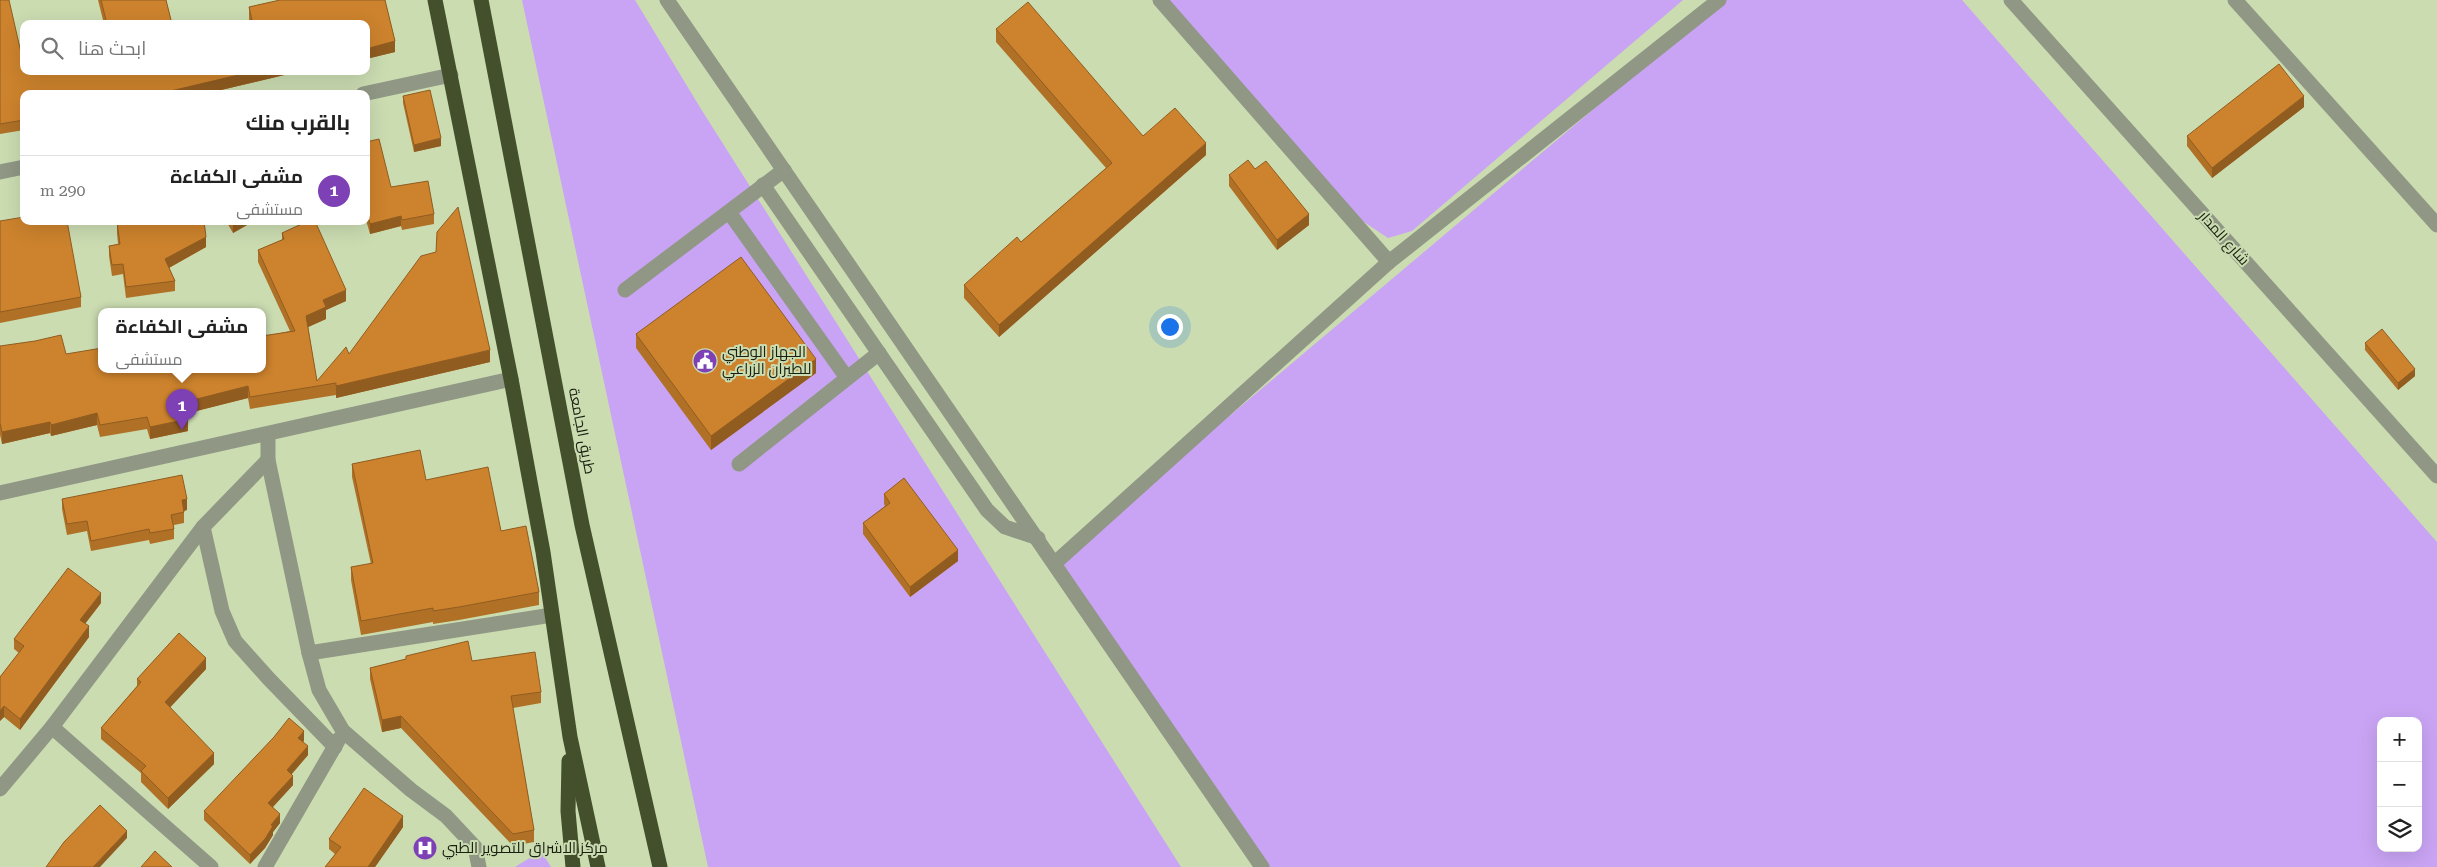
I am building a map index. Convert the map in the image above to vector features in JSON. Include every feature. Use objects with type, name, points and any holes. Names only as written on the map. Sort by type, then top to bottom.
[{"type":"highway","points":[[435,0],[511,379],[543,552],[570,737],[598,867]]},
{"type":"highway","name":"طريق الجامعة","points":[[481,0],[582,525],[660,867]]},
{"type":"highway","points":[[570,737],[568,811],[573,867]]},
{"type":"street","points":[[667,0],[1262,867]]},
{"type":"street","points":[[1160,0],[1389,262]]},
{"type":"street","points":[[1055,563],[1389,262],[1719,0]]},
{"type":"street","name":"شارع المدار","points":[[2011,0],[2437,476]]},
{"type":"street","points":[[2234,0],[2437,224]]},
{"type":"street","points":[[370,92],[451,75]]},
{"type":"street","points":[[0,172],[20,168]]},
{"type":"street","points":[[626,290],[784,170]]},
{"type":"street","points":[[763,185],[988,510],[1005,527],[1038,538]]},
{"type":"street","points":[[729,212],[847,378]]},
{"type":"street","points":[[739,464],[879,353]]},
{"type":"street","points":[[0,492],[29,484],[268,435],[511,379]]},
{"type":"street","points":[[268,435],[268,460],[309,653],[320,690],[343,731],[411,790],[446,816],[475,847],[479,867]]},
{"type":"street","points":[[0,789],[52,727],[203,527],[268,460]]},
{"type":"street","points":[[203,527],[222,611],[235,640],[269,679],[335,747]]},
{"type":"street","points":[[309,653],[552,615]]},
{"type":"street","points":[[52,727],[211,867]]},
{"type":"street","points":[[265,867],[343,731]]},
{"type":"shaded area","points":[[522,0],[635,0],[701,109],[1181,867],[708,867]]},
{"type":"shaded area","points":[[1168,0],[1683,0],[1412,231],[1388,238],[1361,220]]},
{"type":"shaded area","points":[[1723,0],[1962,0],[2437,542],[2437,867],[1262,867],[1055,563]]},
{"type":"shaded area","points":[[541,851],[551,867],[515,867]]},
{"type":"building","points":[[0,0],[9,0],[20,48],[20,75],[238,75],[175,90],[20,90],[20,121],[0,124]]},
{"type":"building","points":[[101,0],[166,0],[171,20],[106,20]]},
{"type":"building","points":[[280,0],[385,0],[395,41],[370,48],[370,20],[252,20],[249,7]]},
{"type":"building","points":[[1028,2],[1143,136],[1175,108],[1206,143],[999,325],[964,285],[1017,237],[1021,242],[1112,163],[996,29]]},
{"type":"building","points":[[2279,64],[2304,96],[2212,168],[2187,136]]},
{"type":"building","points":[[430,90],[441,138],[414,145],[403,96]]},
{"type":"building","points":[[379,139],[391,187],[428,181],[434,214],[402,220],[401,216],[370,224],[370,141]]},
{"type":"building","points":[[1248,160],[1255,169],[1266,161],[1309,214],[1277,240],[1229,175]]},
{"type":"building","points":[[458,207],[490,350],[336,386],[336,383],[250,397],[248,386],[185,402],[188,419],[150,427],[147,417],[100,425],[97,413],[51,425],[50,422],[2,432],[0,423],[0,346],[61,335],[66,354],[98,349],[98,373],[266,373],[266,335],[295,331],[258,250],[284,239],[282,233],[299,225],[317,225],[346,290],[323,300],[326,307],[306,316],[317,381],[346,347],[349,354],[421,256],[436,252],[437,232]]},
{"type":"building","points":[[20,218],[20,225],[68,225],[81,297],[0,312],[0,221]]},
{"type":"building","points":[[117,225],[204,225],[206,237],[165,259],[175,281],[126,287],[123,264],[112,265],[109,246],[120,244]]},
{"type":"building","points":[[741,257],[816,359],[711,436],[636,334]]},
{"type":"building","points":[[2382,329],[2415,369],[2398,383],[2365,343]]},
{"type":"building","points":[[420,450],[426,480],[488,467],[501,531],[526,526],[539,592],[459,607],[433,611],[433,608],[361,621],[351,567],[373,563],[352,464]]},
{"type":"building","points":[[182,475],[187,499],[182,500],[184,512],[171,515],[174,529],[150,533],[149,529],[91,541],[87,521],[67,524],[62,499]]},
{"type":"building","points":[[904,478],[958,550],[910,587],[863,523],[890,503],[884,494]]},
{"type":"building","points":[[68,568],[101,593],[80,620],[89,626],[20,719],[4,706],[0,711],[0,677],[24,646],[14,639]]},
{"type":"building","points":[[179,633],[206,658],[165,702],[214,753],[168,798],[141,771],[146,766],[101,728],[141,682],[137,679]]},
{"type":"building","points":[[468,641],[472,661],[535,652],[541,692],[511,696],[534,830],[513,834],[401,716],[382,720],[370,668],[406,659],[406,656]]},
{"type":"building","points":[[289,718],[304,731],[298,738],[308,746],[287,770],[293,776],[268,803],[280,814],[271,825],[273,826],[265,839],[250,855],[204,811],[274,737]]},
{"type":"building","points":[[364,788],[403,816],[368,867],[325,867],[341,847],[329,839]]},
{"type":"building","points":[[100,805],[127,831],[93,867],[46,867],[64,842]]},
{"type":"building","points":[[155,851],[172,867],[141,867]]},
{"type":"place","name":"الجهاز الوطني للطيران الزراعي","points":[[705,361]]},
{"type":"place","name":"مشفى الكفاءة","points":[[182,430]]},
{"type":"place","name":"مركز الاشراق للتصوير الطبي","points":[[425,848]]}]
